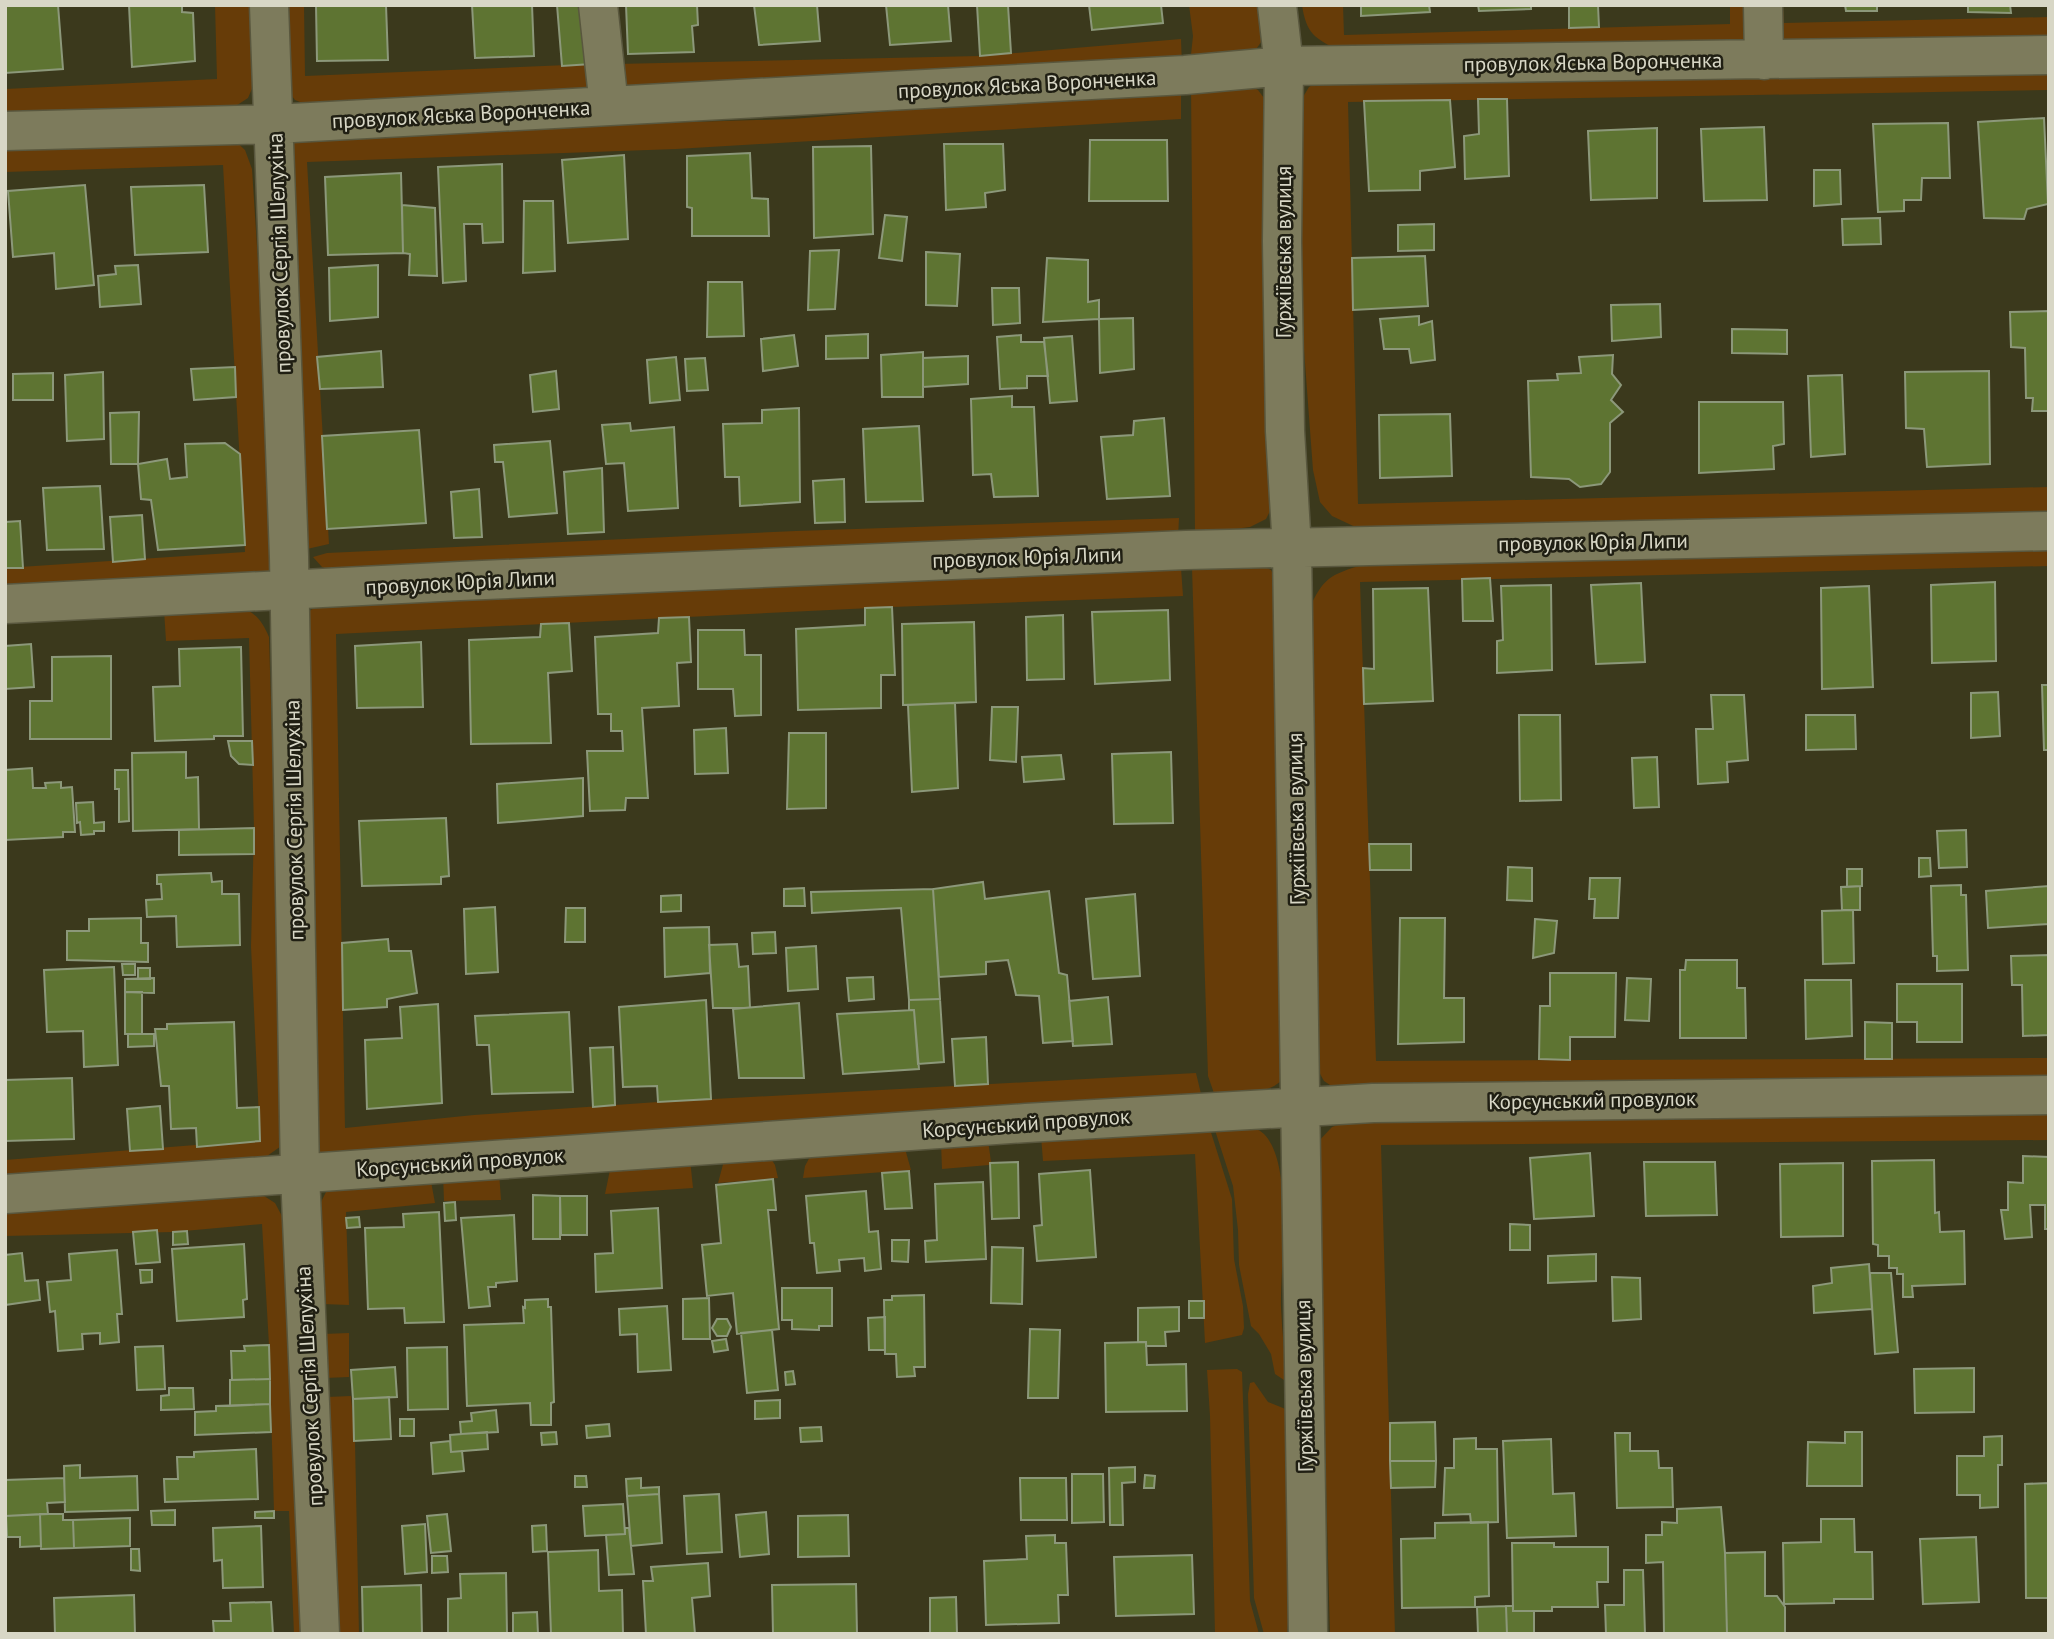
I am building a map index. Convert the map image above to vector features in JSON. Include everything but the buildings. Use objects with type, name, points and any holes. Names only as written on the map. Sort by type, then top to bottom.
[{"type":"street","name":"провулок Сергія Шелухіна","points":[[269,5],[289,591],[300,1174],[320,1634]]},
{"type":"street","points":[[598,5],[609,106]]},
{"type":"street","name":"Гуржіївська вулиця","points":[[1277,5],[1284,66],[1282,241],[1285,431],[1292,549],[1308,1634]]},
{"type":"street","points":[[1763,5],[1764,60]]},
{"type":"street","name":"провулок Яська Воронченка","points":[[5,131],[274,124],[1185,75],[1284,66],[2049,55]]},
{"type":"street","name":"провулок Юрія Липи","points":[[5,604],[474,580],[1186,550],[2049,531]]},
{"type":"street","name":"Корсунський провулок","points":[[5,1194],[1300,1106],[2049,1095]]},
{"type":"shaded area","points":[[215,5],[250,5],[254,84],[248,98],[228,111],[5,117],[5,89],[217,79]]},
{"type":"shaded area","points":[[278,5],[304,5],[305,76],[591,64],[592,81],[584,93],[313,107],[295,100],[281,82]]},
{"type":"shaded area","points":[[1189,5],[1260,5],[1264,38],[1254,52],[1190,64],[1193,36]]},
{"type":"shaded area","points":[[1302,5],[1343,5],[1344,35],[1730,24],[1730,5],[1750,5],[1750,28],[1744,41],[1339,50],[1313,34],[1306,22]]},
{"type":"shaded area","points":[[1772,5],[1783,5],[1784,23],[2049,17],[2049,40],[1790,43],[1778,35]]},
{"type":"shaded area","points":[[1181,39],[1182,67],[622,89],[616,64],[980,56]]},
{"type":"shaded area","points":[[2049,68],[2049,90],[1348,102],[1358,504],[2049,487],[2049,518],[1366,532],[1332,516],[1320,502],[1313,470],[1299,283],[1300,102],[1309,87],[1319,81]]},
{"type":"shaded area","points":[[1246,84],[1258,90],[1267,102],[1272,507],[1266,519],[1250,527],[1195,534],[1191,86]]},
{"type":"shaded area","points":[[1181,88],[1181,119],[676,149],[307,162],[329,544],[307,549],[292,143],[304,134],[792,119]]},
{"type":"shaded area","points":[[231,137],[245,150],[252,169],[277,556],[274,567],[260,580],[5,590],[5,568],[245,552],[223,165],[5,172],[5,144]]},
{"type":"shaded area","points":[[1179,518],[1178,538],[335,572],[322,567],[313,557],[327,553],[796,531]]},
{"type":"shaded area","points":[[2049,546],[2049,566],[1360,582],[1376,1061],[2049,1058],[2049,1082],[1333,1087],[1324,1081],[1319,1072],[1307,613],[1321,587],[1332,577],[1359,566]]},
{"type":"shaded area","points":[[1261,565],[1271,570],[1277,583],[1286,1075],[1280,1082],[1263,1091],[1215,1096],[1208,1076],[1192,568]]},
{"type":"shaded area","points":[[1181,568],[1183,596],[336,634],[345,1128],[474,1115],[658,1102],[1196,1073],[1202,1098],[331,1159],[317,1152],[304,615],[322,602]]},
{"type":"shaded area","points":[[238,606],[257,617],[269,637],[284,1144],[260,1161],[5,1185],[5,1160],[260,1140],[251,946],[254,828],[249,638],[166,641],[164,610]]},
{"type":"shaded area","points":[[2049,1107],[2049,1140],[1381,1145],[1395,1634],[1330,1634],[1317,1143],[1332,1127],[1353,1120]]},
{"type":"shaded area","points":[[1208,1123],[1232,1199],[1234,1259],[1243,1306],[1244,1328],[1242,1335],[1205,1343],[1195,1154],[1043,1161],[1041,1136]]},
{"type":"shaded area","points":[[1213,1124],[1240,1125],[1259,1130],[1273,1149],[1279,1168],[1283,1216],[1281,1307],[1287,1382],[1275,1374],[1271,1354],[1251,1326],[1239,1265],[1233,1186]]},
{"type":"shaded area","points":[[988,1140],[991,1162],[989,1165],[942,1169],[941,1143]]},
{"type":"shaded area","points":[[904,1145],[911,1170],[803,1178],[805,1166],[813,1151]]},
{"type":"shaded area","points":[[768,1154],[775,1165],[778,1178],[718,1183],[725,1157]]},
{"type":"shaded area","points":[[690,1159],[693,1188],[605,1194],[611,1165]]},
{"type":"shaded area","points":[[499,1172],[501,1200],[444,1201],[443,1175]]},
{"type":"shaded area","points":[[430,1176],[435,1203],[346,1212],[349,1305],[322,1304],[320,1204],[326,1192],[337,1185]]},
{"type":"shaded area","points":[[261,1194],[275,1203],[283,1218],[307,1634],[294,1634],[289,1511],[274,1511],[262,1224],[173,1232],[5,1236],[5,1204]]},
{"type":"shaded area","points":[[349,1333],[349,1377],[325,1378],[323,1334]]},
{"type":"shaded area","points":[[1237,1369],[1242,1372],[1250,1601],[1259,1634],[1215,1634],[1207,1370]]},
{"type":"shaded area","points":[[1254,1382],[1268,1402],[1288,1410],[1290,1602],[1287,1634],[1264,1634],[1254,1598],[1248,1394],[1250,1383]]},
{"type":"shaded area","points":[[351,1396],[355,1442],[359,1634],[335,1634],[327,1397]]}]
